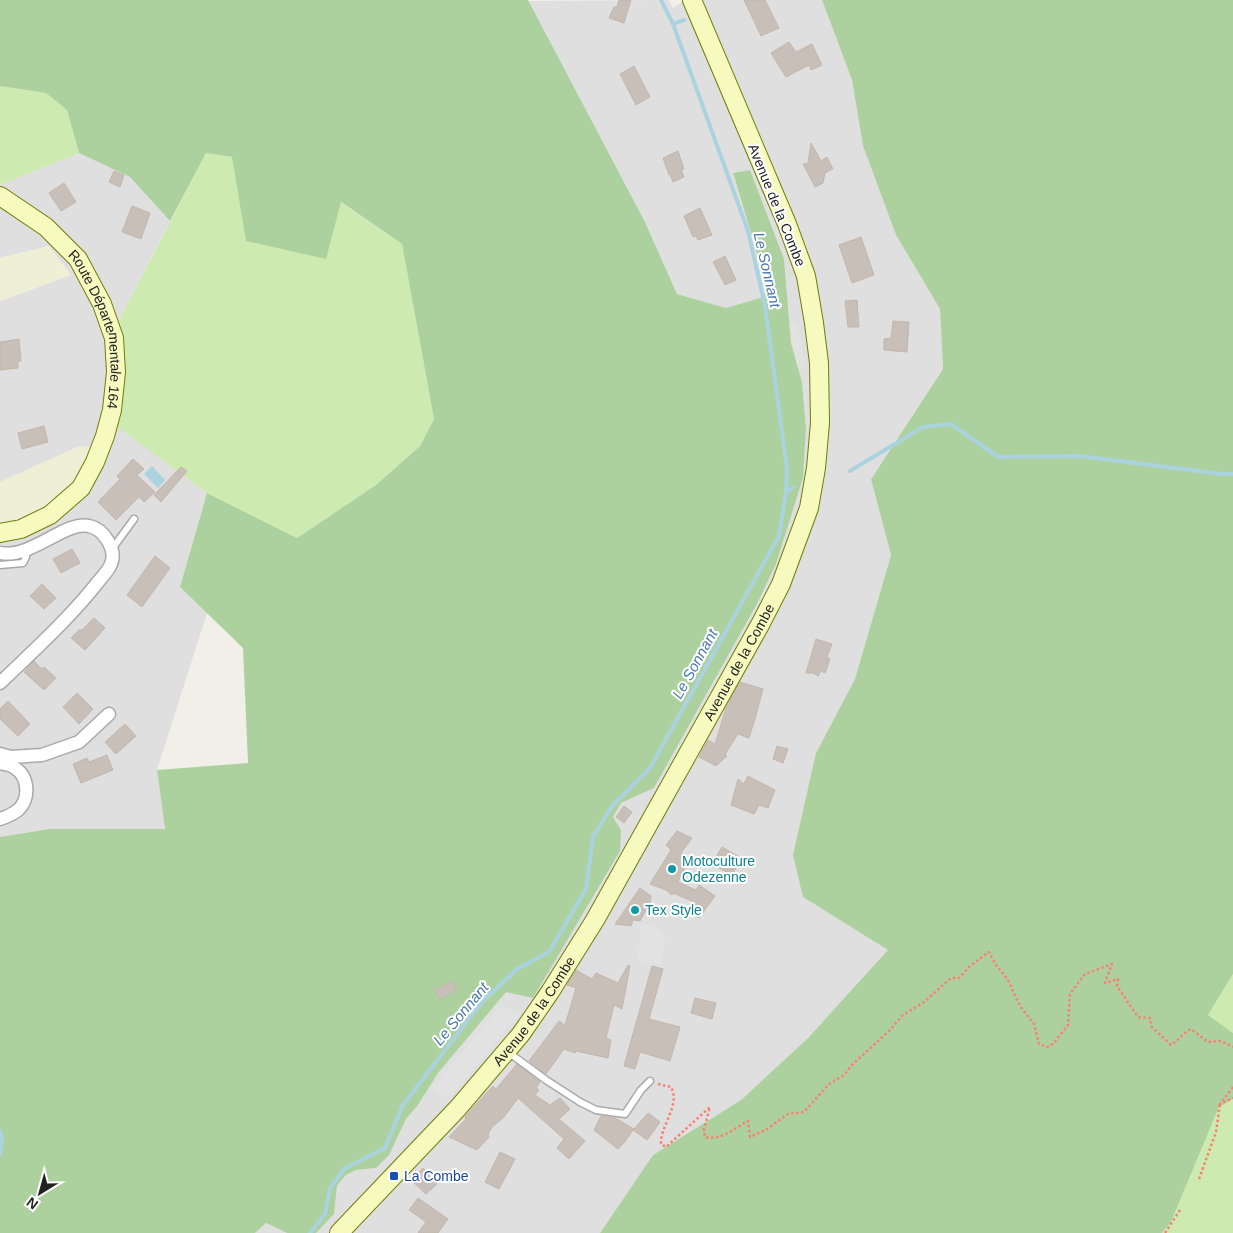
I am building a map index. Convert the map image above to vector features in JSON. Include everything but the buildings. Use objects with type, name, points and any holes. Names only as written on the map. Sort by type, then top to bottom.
[{"type":"main road","name":"Avenue de la Combe","points":[[339,1233],[448,1119],[521,1034],[550,992],[595,920],[761,623],[781,584],[809,508],[816,468],[820,423],[819,363],[806,276],[692,0]]},
{"type":"main road","name":"Route Départementale 164","points":[[0,196],[46,227],[78,259],[102,304],[114,338],[116,372],[112,410],[105,436],[95,462],[81,488],[50,515],[22,529],[0,533]]},
{"type":"street","points":[[0,553],[16,553],[26,550],[75,527],[89,526],[103,534],[112,549],[111,564],[83,601],[0,683]]},
{"type":"street","points":[[0,754],[11,757],[42,755],[79,742],[109,714]]},
{"type":"street","points":[[0,763],[15,767],[25,780],[27,788],[25,800],[18,810],[0,819]]},
{"type":"lane","points":[[112,549],[134,519]]},
{"type":"lane","points":[[0,565],[23,563],[26,557],[26,550]]},
{"type":"lane","points":[[507,1051],[546,1080],[596,1110],[625,1114],[650,1081]]},
{"type":"path","points":[[650,1081],[671,1087],[674,1092],[672,1108],[660,1136],[661,1144],[666,1147],[710,1107],[704,1129],[706,1137],[713,1138],[725,1135],[748,1121],[750,1137],[767,1129],[788,1114],[804,1112],[829,1084],[844,1075],[852,1064],[890,1030],[902,1015],[924,1002],[951,978],[959,978],[970,966],[989,952],[1008,980],[1020,1006],[1034,1024],[1039,1044],[1047,1047],[1053,1044],[1068,1024],[1070,994],[1084,974],[1112,964],[1105,983],[1118,979],[1117,986],[1138,1016],[1150,1018],[1151,1026],[1171,1045],[1191,1028],[1208,1042],[1221,1041],[1233,1047]]},
{"type":"path","points":[[1198,1179],[1216,1132],[1220,1104],[1233,1087]]},
{"type":"path","points":[[1220,1104],[1233,1098]]},
{"type":"path","points":[[1165,1233],[1180,1210]]},
{"type":"shaded area","points":[[668,0],[673,8],[685,0],[822,0],[852,80],[863,146],[896,235],[940,309],[943,369],[871,478],[891,555],[855,679],[816,753],[803,897],[889,950],[808,1038],[741,1100],[653,1155],[600,1233],[316,1233],[334,1214],[337,1186],[346,1175],[356,1170],[376,1168],[406,1119],[418,1105],[438,1073],[506,991],[533,998],[621,830],[613,817],[621,803],[654,788],[758,602],[776,564],[803,478],[806,429],[802,382],[791,343],[784,259],[733,174],[768,290],[760,298],[726,308],[677,294],[645,222],[528,1]]},
{"type":"shaded area","points":[[79,153],[130,177],[170,221],[121,316],[170,465],[207,493],[180,587],[207,613],[157,770],[165,829],[49,829],[0,837],[0,524],[34,518],[80,446],[0,482],[0,301],[71,275],[49,246],[0,258],[0,185]]},
{"type":"shaded area","points":[[797,322],[805,364],[797,365],[790,323]]},
{"type":"shaded area","points":[[649,924],[657,928],[665,936],[661,964],[638,961],[640,926]]},
{"type":"shaded area","points":[[500,1007],[521,1013],[448,1100],[432,1088]]},
{"type":"shaded area","points":[[265,1223],[287,1233],[255,1233]]},
{"type":"green space","points":[[0,0],[528,0],[645,222],[677,294],[726,308],[760,298],[768,290],[733,173],[750,170],[784,259],[791,343],[802,382],[806,429],[803,478],[776,564],[758,602],[654,788],[621,803],[613,817],[621,830],[620,851],[533,998],[506,992],[438,1073],[418,1105],[406,1119],[389,1155],[376,1168],[356,1170],[346,1175],[337,1186],[334,1214],[316,1233],[287,1233],[266,1223],[255,1233],[0,1233],[0,837],[49,829],[165,829],[157,770],[248,763],[243,648],[180,587],[207,493],[297,538],[376,485],[420,446],[434,419],[402,244],[341,202],[326,259],[246,241],[232,157],[206,153],[170,221],[130,177],[79,153],[67,110],[46,93],[0,86]]},
{"type":"green space","points":[[822,0],[1233,0],[1233,974],[1208,1015],[1233,1033],[1233,1099],[1219,1107],[1171,1222],[1162,1233],[600,1233],[653,1155],[741,1100],[808,1038],[888,950],[803,897],[793,855],[816,753],[855,679],[891,555],[871,479],[943,369],[940,309],[896,235],[863,146],[852,80]]},
{"type":"green space","points":[[0,86],[46,93],[67,110],[79,153],[0,185]]},
{"type":"green space","points":[[206,153],[232,157],[340,202],[402,244],[434,419],[420,446],[376,485],[297,538],[207,493],[115,425],[104,396],[121,316]]},
{"type":"green space","points":[[49,246],[71,275],[0,301],[0,258]]},
{"type":"green space","points":[[80,446],[94,448],[75,486],[34,518],[0,524],[0,482]]},
{"type":"green space","points":[[1233,974],[1233,1033],[1208,1015]]},
{"type":"green space","points":[[1233,1099],[1233,1233],[1162,1233],[1171,1222],[1219,1107]]},
{"type":"water","points":[[152,466],[165,480],[158,488],[144,474]]},
{"type":"waterway","name":"Le Sonnant","points":[[310,1233],[325,1214],[330,1188],[344,1169],[385,1148],[403,1105],[482,1002],[517,969],[549,952],[586,889],[593,837],[612,806],[650,768],[779,536],[786,492],[787,469],[765,306],[748,231],[673,24],[661,0]]},
{"type":"waterway","points":[[673,24],[684,20]]},
{"type":"waterway","points":[[850,471],[923,427],[951,424],[998,457],[1080,456],[1233,474]]},
{"type":"waterway","name":"Le Sonnant","points":[[786,492],[794,487]]},
{"type":"waterway","points":[[0,1131],[2,1140],[0,1154]]},
{"type":"place","name":"Motoculture Odezenne","points":[[672,869]]},
{"type":"place","name":"Tex Style","points":[[635,910]]},
{"type":"place","name":"La Combe","points":[[394,1176]]}]
